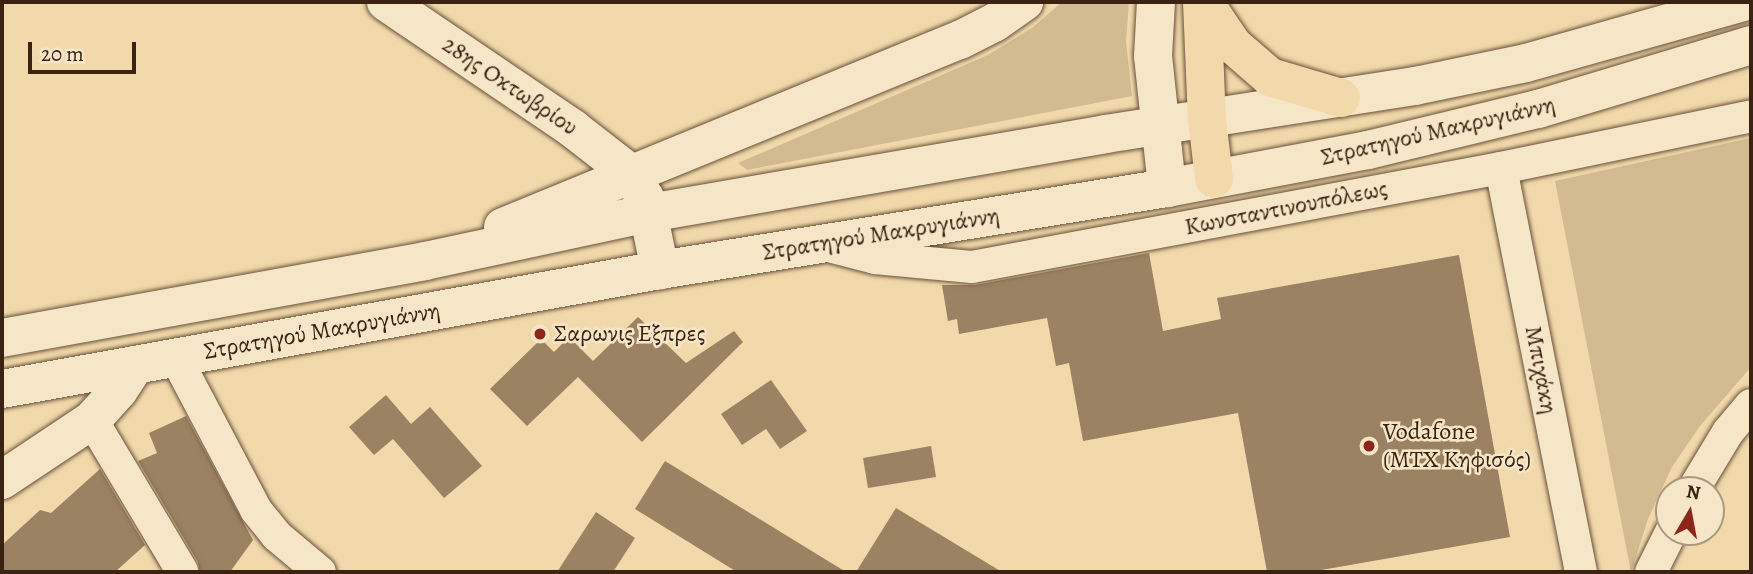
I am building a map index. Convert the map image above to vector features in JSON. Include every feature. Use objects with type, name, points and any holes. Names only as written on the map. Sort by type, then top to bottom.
[{"type":"highway","points":[[1203,2],[1233,45],[1270,77],[1341,98]]},
{"type":"highway","points":[[1203,2],[1207,119],[1214,179]]},
{"type":"street","name":"28ης Οκτωβρίου","points":[[386,2],[572,128],[631,174]]},
{"type":"street","points":[[425,261],[960,40],[994,23],[1024,2]]},
{"type":"street","points":[[1156,2],[1153,56],[1167,188]]},
{"type":"street","name":"Στρατηγού Μακρυγιάννη","points":[[2,338],[425,261],[649,213],[1161,125],[1415,86],[1526,63],[1743,2]]},
{"type":"street","name":"Στρατηγού Μακρυγιάννη","points":[[2,389],[660,270],[1167,188],[1425,138],[1538,109],[1751,45]]},
{"type":"street","name":"Κωνσταντινουπόλεως","points":[[820,243],[875,258],[972,267],[1501,168],[1751,116]]},
{"type":"street","name":"Μπιχάκη","points":[[1501,168],[1581,572]]},
{"type":"street","points":[[631,174],[642,189],[660,270]]},
{"type":"street","points":[[2,480],[92,421],[119,390],[135,365],[125,316]]},
{"type":"street","points":[[176,358],[256,510],[276,537],[320,572]]},
{"type":"street","points":[[1701,476],[1728,432],[1751,405]]},
{"type":"street","points":[[92,421],[182,571]]},
{"type":"street","points":[[1651,572],[1664,546]]},
{"type":"shaded area","points":[[1062,2],[1129,2],[1126,42],[1132,96],[747,170],[738,163],[988,55],[1032,28]]},
{"type":"shaded area","points":[[1751,138],[1751,367],[1700,426],[1668,476],[1655,476],[1655,504],[1631,572],[1555,181]]},
{"type":"building","name":"Vodafone (MTX Κηφισός)","points":[[1149,253],[1163,331],[1221,319],[1217,298],[1459,255],[1510,537],[1310,572],[1267,572],[1238,413],[1083,441],[1069,363],[1056,366],[1047,318],[959,334],[957,319],[948,321],[942,285],[975,285]]},
{"type":"building","points":[[638,317],[686,363],[734,331],[743,342],[642,442],[578,377],[527,426],[490,389],[541,339],[554,352],[569,337],[593,361]]},
{"type":"building","points":[[771,380],[807,431],[780,449],[766,429],[742,445],[721,414]]},
{"type":"building","points":[[386,395],[411,424],[430,407],[482,466],[444,498],[393,439],[374,455],[349,427]]},
{"type":"building","points":[[186,416],[253,540],[230,572],[200,572],[198,562],[138,461],[157,453],[149,433]]},
{"type":"building","points":[[931,446],[936,477],[868,488],[863,458]]},
{"type":"building","points":[[665,461],[846,572],[737,572],[635,509]]},
{"type":"building","points":[[100,469],[145,545],[115,572],[2,572],[2,545],[40,510],[51,513]]},
{"type":"building","points":[[896,508],[1002,572],[856,572]]},
{"type":"building","points":[[596,512],[635,538],[613,572],[557,572]]},
{"type":"place","name":"Σαρωνις Εξπρες","points":[[540,334]]},
{"type":"place","name":"Vodafone (MTX Κηφισός)","points":[[1369,446]]}]
